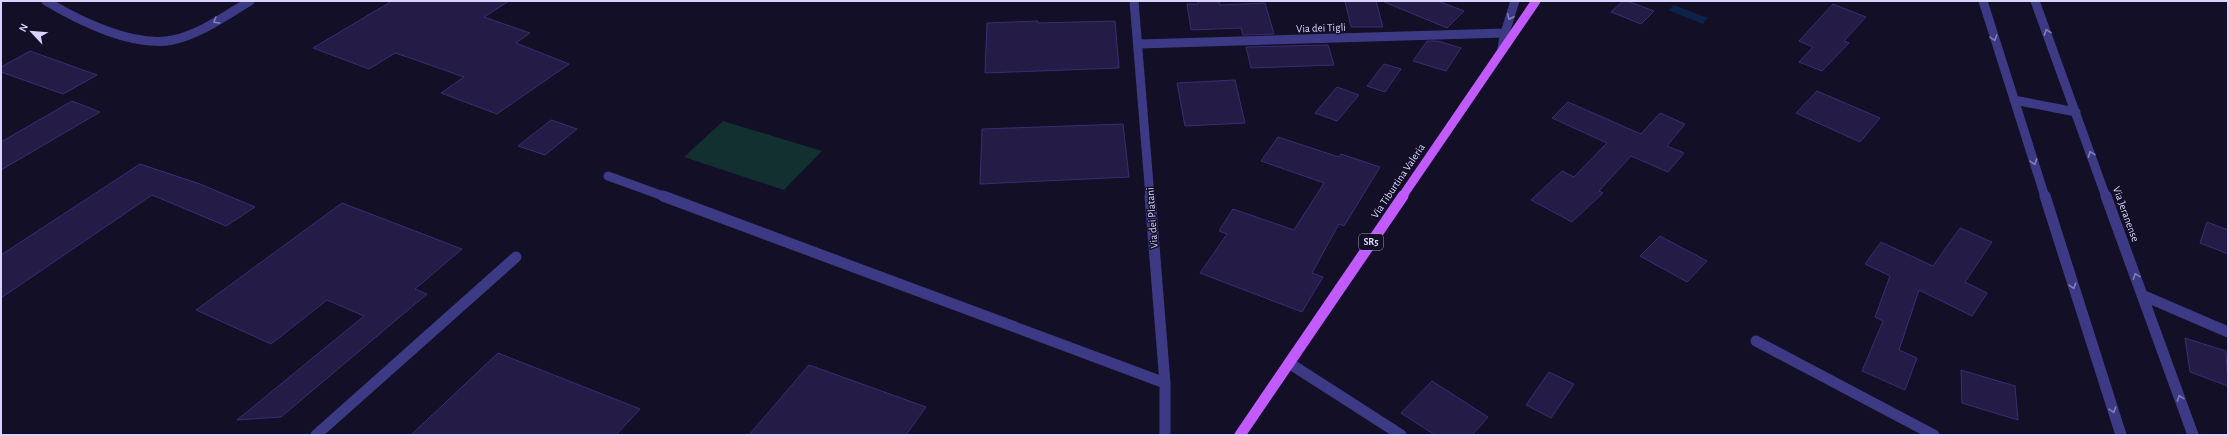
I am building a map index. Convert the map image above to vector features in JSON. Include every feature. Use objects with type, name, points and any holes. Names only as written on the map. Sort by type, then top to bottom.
[{"type":"main road","name":"Via Tiburtina Valeria","points":[[1240,435],[1536,1]]},
{"type":"street","points":[[46,1],[75,16],[136,39],[173,40],[204,28],[250,1]]},
{"type":"street","name":"Via dei Platani","points":[[1134,1],[1139,44],[1165,383],[1165,435]]},
{"type":"street","points":[[1502,49],[1504,33],[1515,1]]},
{"type":"street","points":[[1982,1],[2121,435]]},
{"type":"street","name":"Via Jeranense","points":[[2035,1],[2193,435]]},
{"type":"street","name":"Via dei Tigli","points":[[1139,44],[1504,33]]},
{"type":"street","points":[[2014,100],[2076,112]]},
{"type":"street","points":[[608,176],[1165,383]]},
{"type":"street","points":[[316,435],[516,256]]},
{"type":"street","points":[[2142,295],[2228,332]]},
{"type":"street","points":[[1756,341],[1934,435]]},
{"type":"street","points":[[1289,363],[1401,435]]},
{"type":"green space","points":[[723,121],[822,151],[784,190],[684,157]]},
{"type":"water","points":[[1674,5],[1708,18],[1703,24],[1668,10]]},
{"type":"building","points":[[392,1],[509,1],[484,17],[530,33],[516,43],[569,64],[497,114],[441,93],[464,77],[395,53],[369,69],[313,48]]},
{"type":"building","points":[[1198,1],[1219,1],[1220,5],[1265,3],[1274,34],[1243,35],[1241,28],[1191,30],[1187,4],[1198,4]]},
{"type":"building","points":[[1345,1],[1376,1],[1383,27],[1351,27]]},
{"type":"building","points":[[1382,1],[1438,1],[1464,11],[1447,28]]},
{"type":"building","points":[[1623,1],[1627,1],[1654,11],[1641,24],[1611,12]]},
{"type":"building","points":[[1833,4],[1866,17],[1844,41],[1849,43],[1822,71],[1799,62],[1813,47],[1799,41]]},
{"type":"building","points":[[1038,21],[1038,23],[1115,21],[1119,68],[985,73],[987,23]]},
{"type":"building","points":[[1427,41],[1438,41],[1461,48],[1446,71],[1413,61]]},
{"type":"building","points":[[1328,45],[1334,65],[1251,68],[1246,47]]},
{"type":"building","points":[[30,51],[97,75],[63,94],[1,72],[1,67]]},
{"type":"building","points":[[1384,64],[1401,69],[1385,92],[1367,86]]},
{"type":"building","points":[[1235,80],[1245,123],[1185,126],[1177,83]]},
{"type":"building","points":[[1337,87],[1359,95],[1337,121],[1315,113]]},
{"type":"building","points":[[1817,91],[1880,118],[1860,142],[1796,113]]},
{"type":"building","points":[[72,101],[100,112],[1,170],[1,142]]},
{"type":"building","points":[[1568,102],[1641,134],[1660,113],[1685,124],[1667,146],[1684,153],[1668,172],[1631,156],[1599,191],[1603,193],[1572,222],[1531,200],[1562,171],[1574,177],[1607,143],[1552,118]]},
{"type":"building","points":[[551,120],[577,129],[545,155],[518,146]]},
{"type":"building","points":[[1123,124],[1129,177],[980,184],[982,129]]},
{"type":"building","points":[[1278,137],[1339,157],[1341,154],[1380,167],[1344,226],[1339,224],[1312,273],[1323,277],[1302,312],[1200,273],[1227,234],[1219,231],[1233,209],[1294,230],[1324,183],[1261,161]]},
{"type":"building","points":[[140,164],[200,184],[255,207],[226,226],[152,195],[1,298],[1,255]]},
{"type":"building","points":[[342,203],[462,249],[415,289],[427,294],[281,417],[237,420],[364,316],[327,300],[271,344],[196,310]]},
{"type":"building","points":[[2207,222],[2228,230],[2228,254],[2200,243]]},
{"type":"building","points":[[1960,228],[1992,242],[1965,282],[1987,293],[1972,316],[1919,290],[1899,350],[1917,358],[1905,390],[1862,371],[1883,321],[1875,317],[1890,276],[1865,264],[1881,242],[1933,266]]},
{"type":"building","points":[[1660,236],[1707,261],[1687,282],[1640,256]]},
{"type":"building","points":[[2185,338],[2226,351],[2228,386],[2190,372]]},
{"type":"building","points":[[498,353],[640,409],[616,435],[411,435]]},
{"type":"building","points":[[809,365],[926,407],[906,435],[749,435]]},
{"type":"building","points":[[1961,370],[2015,386],[2018,420],[1962,403]]},
{"type":"building","points":[[1549,372],[1574,384],[1551,418],[1526,405]]},
{"type":"building","points":[[1432,381],[1488,417],[1472,435],[1435,435],[1401,413]]}]
